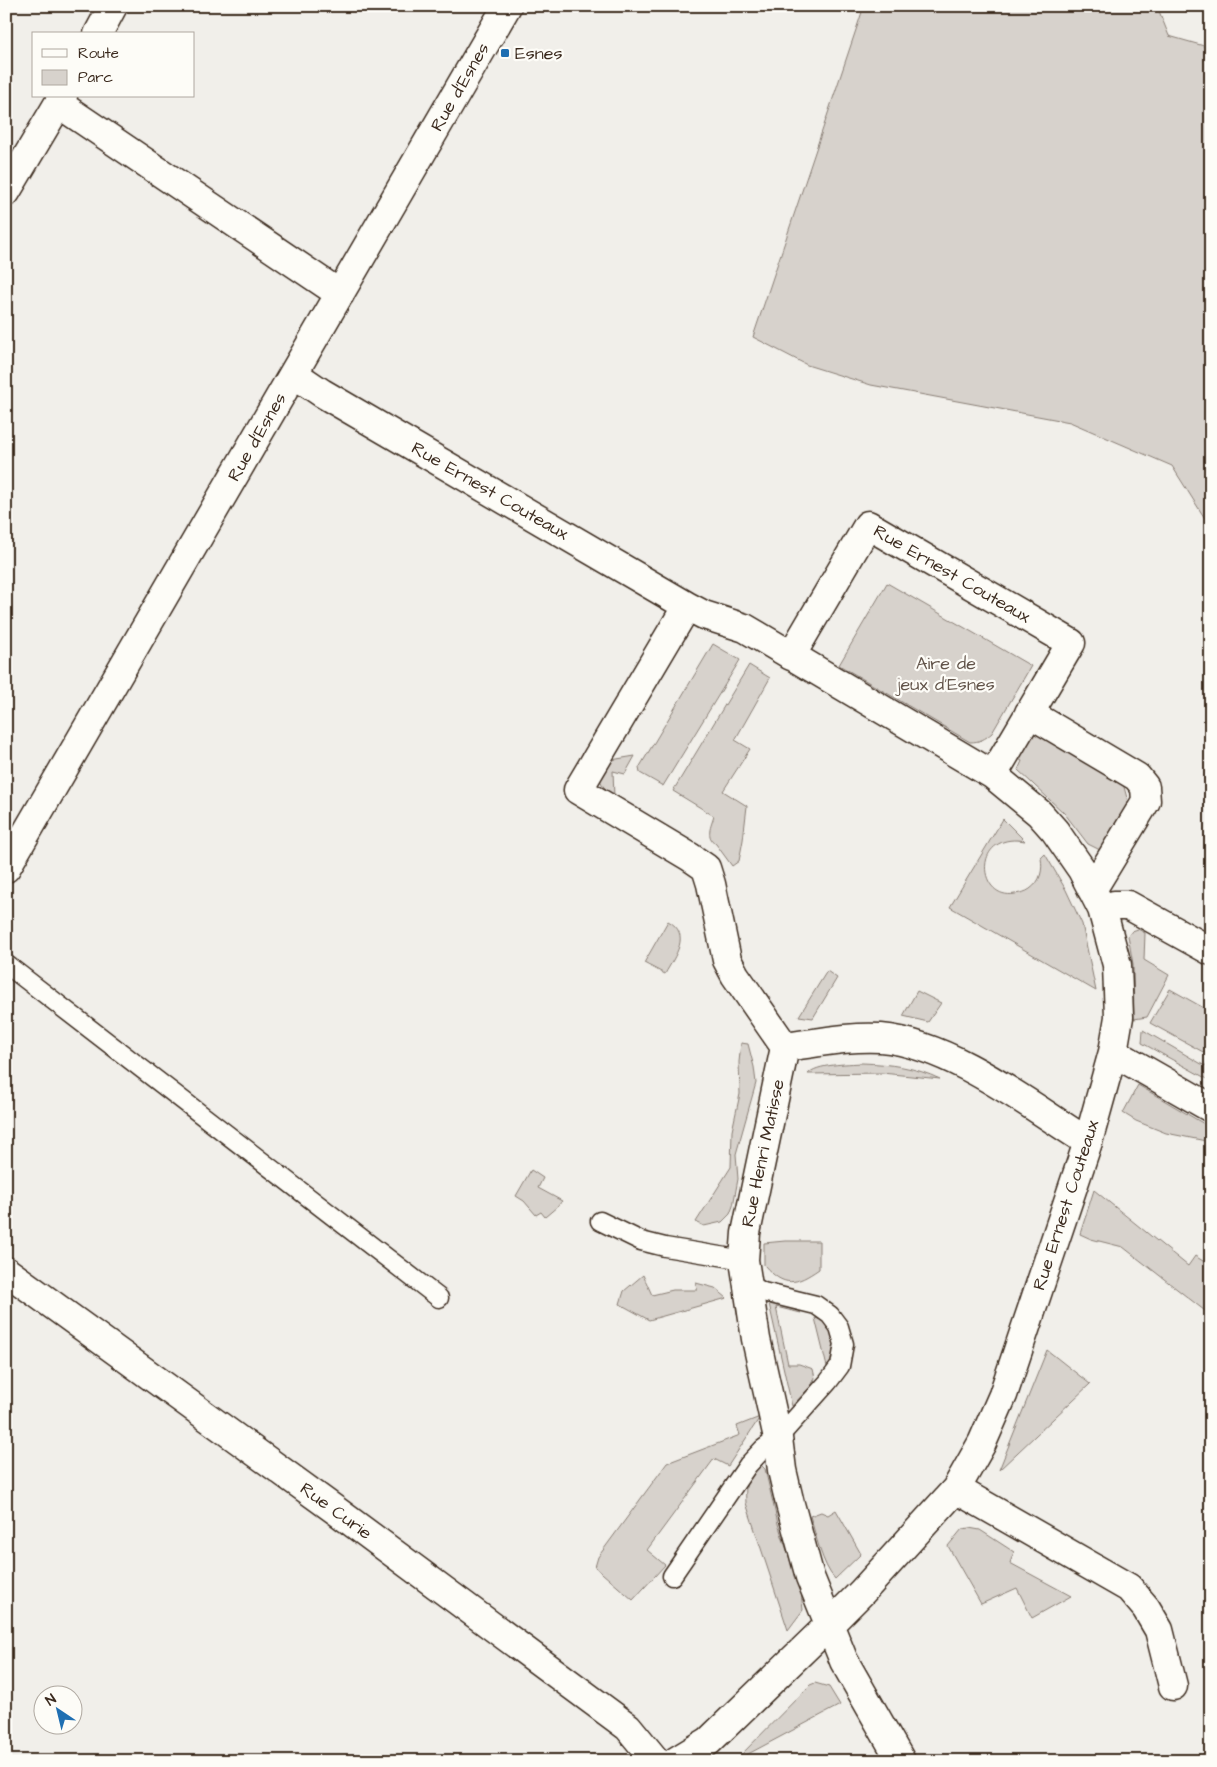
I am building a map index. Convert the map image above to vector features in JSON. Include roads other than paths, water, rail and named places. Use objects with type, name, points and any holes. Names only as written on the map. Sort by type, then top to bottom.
[{"type":"street","points":[[99,32],[113,6]]},
{"type":"street","name":"Rue d'Esnes","points":[[6,868],[507,6]]},
{"type":"street","points":[[6,192],[61,100],[340,294]]},
{"type":"street","name":"Rue Ernest Couteaux","points":[[294,374],[322,393],[687,606],[704,615],[745,628],[993,775],[1039,812],[1055,831],[1082,870],[1097,900],[1117,965],[1119,1016],[1113,1052],[1088,1142],[1003,1395],[982,1443],[956,1489],[862,1592],[709,1741],[676,1761]]},
{"type":"street","name":"Rue Ernest Couteaux","points":[[791,656],[868,525],[1071,643],[993,775]]},
{"type":"street","points":[[687,606],[578,790],[706,868],[727,960],[735,975],[785,1047],[857,1038],[882,1038],[933,1051],[995,1082],[1088,1142]]},
{"type":"street","points":[[1029,713],[1137,777],[1145,787],[1146,801],[1097,900],[1114,905],[1128,905],[1211,951]]},
{"type":"street","name":"Rue Henri Matisse","points":[[785,1047],[746,1233],[746,1271],[756,1339],[778,1438],[782,1470],[810,1577],[828,1626]]},
{"type":"street","points":[[1113,1052],[1211,1108]]},
{"type":"street","name":"Rue Curie","points":[[6,1270],[338,1512],[628,1727],[656,1761]]},
{"type":"street","points":[[956,1489],[1129,1588],[1146,1608],[1159,1630],[1172,1686]]},
{"type":"street","points":[[828,1626],[844,1661],[901,1761]]},
{"type":"lane","points":[[6,964],[439,1298]]},
{"type":"lane","points":[[600,1221],[641,1240],[746,1271],[762,1292],[816,1305],[830,1315],[839,1327],[844,1344],[840,1366],[778,1438],[763,1449],[748,1465],[672,1576]]},
{"type":"place","name":"Esnes","points":[[505,53]]},
{"type":"park label","name":"Aire de jeux d'Esnes","points":[[946,673]]}]
